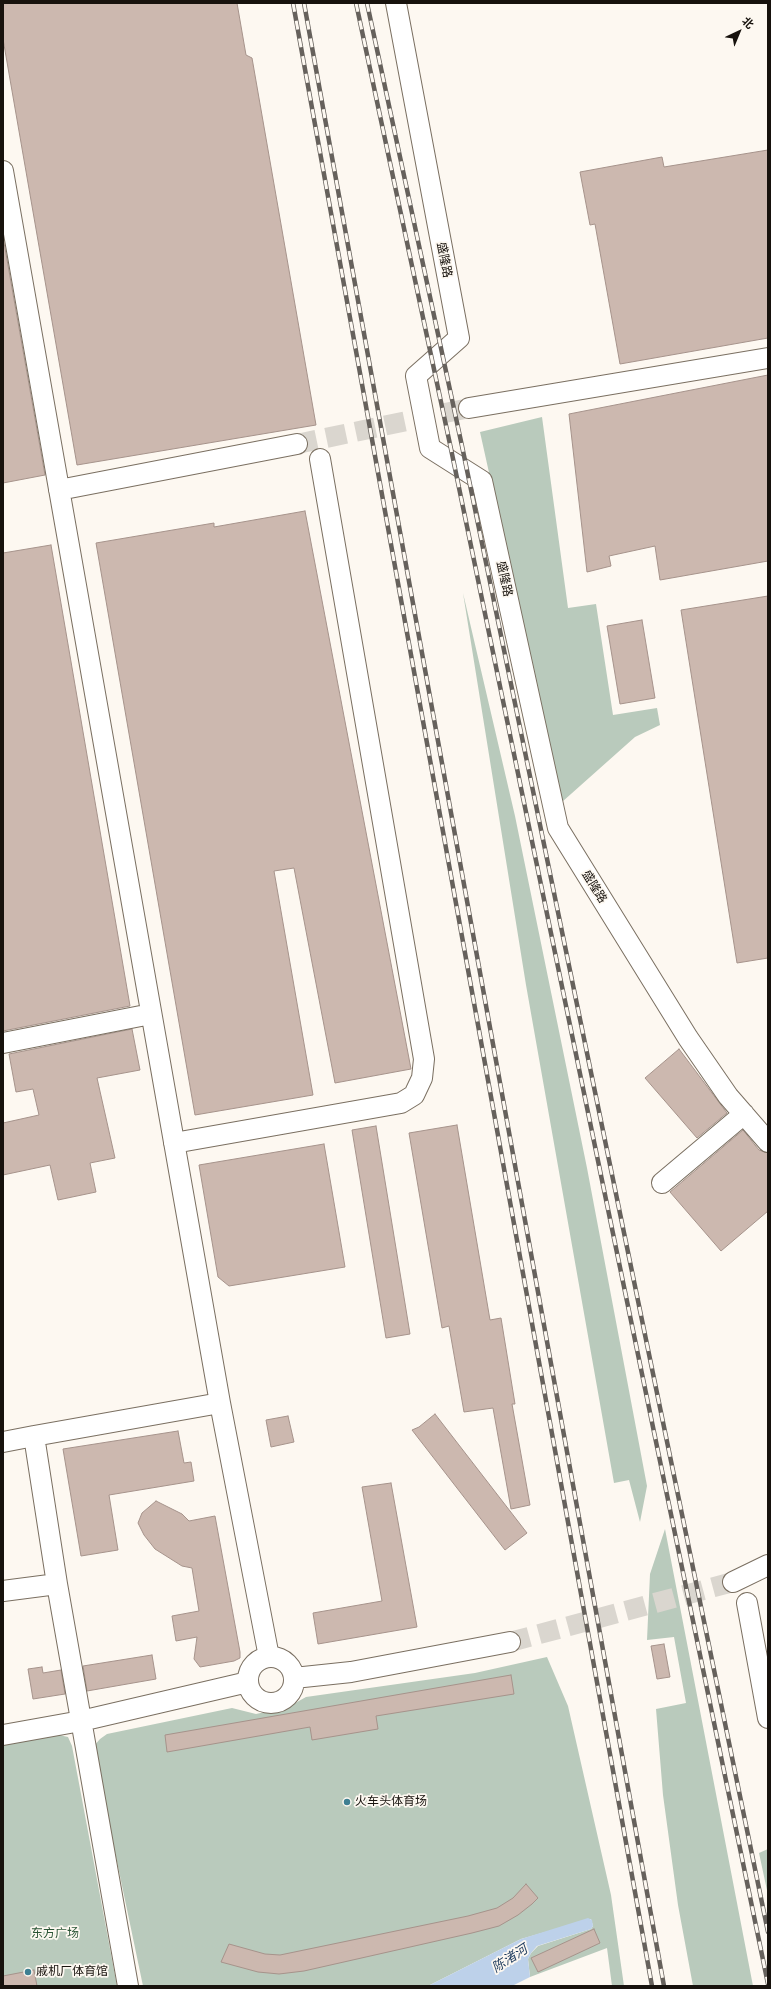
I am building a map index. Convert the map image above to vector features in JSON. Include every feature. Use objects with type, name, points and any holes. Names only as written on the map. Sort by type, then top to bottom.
[{"type":"street","name":"盛隆路","points":[[396,3],[459,338],[416,376],[430,448],[482,481],[558,828],[688,1038],[728,1096],[768,1142]]},
{"type":"street","points":[[3,171],[220,1403],[269,1657]]},
{"type":"street","points":[[469,408],[768,358]]},
{"type":"street","points":[[59,490],[298,444]]},
{"type":"street","points":[[174,1143],[401,1103],[414,1095],[422,1078],[424,1059],[320,459]]},
{"type":"street","points":[[3,1043],[151,1014]]},
{"type":"street","points":[[662,1183],[744,1114]]},
{"type":"street","points":[[3,1442],[220,1403]]},
{"type":"street","points":[[34,1436],[57,1584],[128,1986]]},
{"type":"street","points":[[733,1582],[768,1565]]},
{"type":"street","points":[[3,1592],[57,1584]]},
{"type":"street","points":[[747,1603],[768,1718]]},
{"type":"street","points":[[294,1678],[351,1672],[510,1642]]},
{"type":"street","points":[[269,1657],[283,1660],[292,1671],[294,1678],[290,1693],[277,1703],[261,1701],[250,1690],[248,1682],[251,1668],[262,1659],[269,1657]]},
{"type":"street","points":[[3,1735],[81,1721],[248,1682]]},
{"type":"green space","points":[[542,417],[568,608],[596,604],[613,715],[657,708],[660,725],[635,737],[562,802],[480,432]]},
{"type":"green space","points":[[463,593],[515,816],[587,1168],[647,1486],[640,1522],[629,1480],[614,1483],[526,985]]},
{"type":"green space","points":[[665,1529],[753,1986],[693,1986],[678,1905],[663,1795],[656,1709],[686,1703],[674,1637],[647,1640],[650,1574]]},
{"type":"green space","name":"火车头体育场","points":[[547,1657],[568,1706],[611,1895],[624,1986],[612,1986],[607,1948],[530,1977],[528,1959],[531,1953],[538,1946],[591,1929],[593,1926],[591,1919],[521,1939],[428,1986],[143,1986],[93,1747],[100,1739],[107,1734],[232,1708],[256,1714],[288,1707],[306,1697],[475,1673]]},
{"type":"green space","name":"东方广场","points":[[59,1735],[68,1737],[72,1746],[117,1986],[3,1986],[3,1745]]},
{"type":"green space","points":[[768,1849],[768,1895],[759,1853]]},
{"type":"water","name":"陈渚河","points":[[588,1918],[592,1920],[593,1926],[591,1929],[537,1946],[528,1959],[530,1977],[512,1986],[428,1986],[521,1939]]},
{"type":"building","points":[[3,3],[237,3],[246,55],[252,58],[316,425],[77,465],[3,39]]},
{"type":"building","points":[[768,150],[768,338],[620,364],[595,224],[590,225],[580,172],[662,157],[664,167]]},
{"type":"building","points":[[3,237],[45,475],[3,483]]},
{"type":"building","points":[[768,375],[768,561],[660,580],[655,546],[609,556],[611,566],[587,572],[569,414]]},
{"type":"building","points":[[305,511],[411,1069],[335,1083],[294,868],[274,871],[313,1095],[195,1115],[96,543],[214,523],[214,527]]},
{"type":"building","points":[[51,545],[130,1006],[3,1031],[3,553]]},
{"type":"building","points":[[768,596],[768,958],[737,963],[681,610]]},
{"type":"building","points":[[642,620],[655,698],[620,704],[607,626]]},
{"type":"building","points":[[132,1029],[140,1070],[97,1078],[115,1158],[90,1163],[96,1192],[58,1200],[50,1165],[3,1175],[3,1123],[39,1115],[33,1089],[16,1092],[9,1054]]},
{"type":"building","points":[[679,1049],[727,1113],[697,1138],[645,1078]]},
{"type":"building","points":[[457,1125],[490,1320],[501,1318],[515,1404],[512,1404],[530,1505],[511,1509],[493,1408],[464,1412],[449,1326],[442,1328],[409,1133]]},
{"type":"building","points":[[376,1126],[410,1334],[386,1338],[352,1130]]},
{"type":"building","points":[[743,1130],[759,1150],[768,1153],[768,1211],[721,1251],[670,1192]]},
{"type":"building","points":[[324,1144],[345,1267],[229,1286],[218,1277],[199,1165]]},
{"type":"building","points":[[435,1414],[527,1533],[505,1550],[412,1430],[419,1427]]},
{"type":"building","points":[[288,1416],[294,1442],[271,1447],[266,1420]]},
{"type":"building","points":[[178,1431],[184,1463],[191,1462],[194,1481],[109,1495],[118,1550],[81,1556],[63,1449]]},
{"type":"building","points":[[391,1483],[417,1627],[318,1644],[313,1613],[382,1601],[362,1487]]},
{"type":"building","points":[[156,1501],[182,1514],[189,1521],[215,1516],[240,1658],[234,1661],[200,1667],[194,1659],[197,1637],[176,1641],[172,1616],[199,1611],[192,1568],[182,1566],[155,1549],[144,1535],[138,1523],[142,1513]]},
{"type":"building","points":[[664,1644],[670,1677],[657,1679],[651,1646]]},
{"type":"building","points":[[152,1655],[156,1679],[87,1691],[83,1666]]},
{"type":"building","points":[[42,1667],[43,1673],[61,1670],[65,1694],[33,1699],[28,1669]]},
{"type":"building","points":[[511,1675],[514,1694],[376,1716],[378,1729],[312,1740],[310,1727],[167,1752],[165,1735]]},
{"type":"building","points":[[526,1884],[538,1898],[532,1904],[518,1915],[499,1926],[472,1933],[304,1971],[279,1974],[258,1972],[221,1962],[229,1944],[265,1954],[280,1955],[468,1916],[497,1908],[513,1898]]},
{"type":"building","points":[[594,1929],[600,1943],[538,1972],[531,1958]]},
{"type":"building","name":"戚机厂体育馆","points":[[34,1970],[37,1986],[3,1986],[3,1976]]},
{"type":"tunnel","points":[[297,444],[469,408]]},
{"type":"tunnel","points":[[510,1642],[733,1582]]},
{"type":"railway","points":[[293,3],[652,1986]]},
{"type":"railway","points":[[304,3],[664,1986]]},
{"type":"railway","points":[[356,3],[451,449],[768,1984]]},
{"type":"railway","points":[[367,3],[462,446],[768,1932]]},
{"type":"place","name":"火车头体育场","points":[[347,1802]]},
{"type":"place","name":"戚机厂体育馆","points":[[28,1972]]}]
